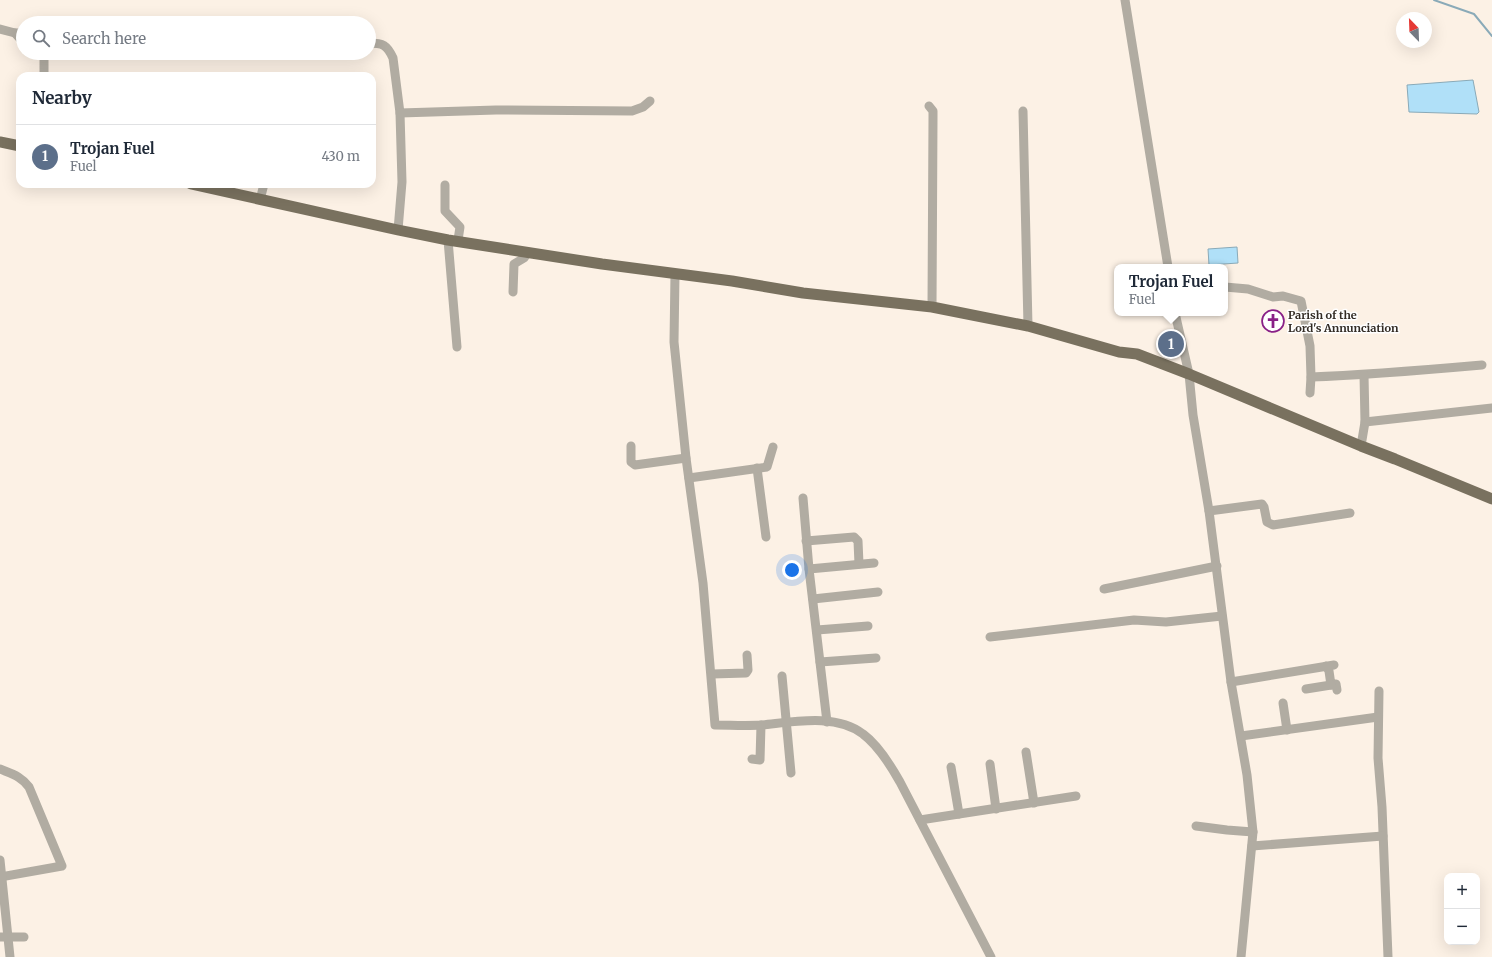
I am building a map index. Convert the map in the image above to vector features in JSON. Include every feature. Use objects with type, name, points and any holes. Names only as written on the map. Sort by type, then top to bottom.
[{"type":"main road","points":[[0,142],[16,145]]},
{"type":"main road","points":[[208,188],[398,230],[453,240],[602,264],[803,293],[932,307],[1028,326],[1118,352],[1137,354],[1492,499]]},
{"type":"street","points":[[1126,0],[1168,264]]},
{"type":"street","points":[[0,29],[16,32]]},
{"type":"street","points":[[376,43],[380,43],[385,46],[393,58],[400,113],[402,182],[398,230]]},
{"type":"street","points":[[44,60],[44,72]]},
{"type":"street","points":[[400,113],[496,110],[632,111],[643,107],[650,100]]},
{"type":"street","points":[[929,106],[933,110],[932,307]]},
{"type":"street","points":[[1023,111],[1028,326]]},
{"type":"street","points":[[445,185],[445,207],[447,214],[460,226],[453,240],[457,347]]},
{"type":"street","points":[[260,200],[263,188]]},
{"type":"street","points":[[513,292],[514,264],[524,258],[528,252]]},
{"type":"street","points":[[675,274],[674,342],[686,458],[703,583],[712,674],[715,725],[760,725],[786,722],[819,721],[847,724],[863,734],[890,765],[991,957]]},
{"type":"street","points":[[1228,287],[1248,289],[1273,297],[1283,296],[1301,302],[1310,346],[1310,393]]},
{"type":"street","points":[[1176,316],[1189,374],[1192,415],[1209,511],[1231,682],[1247,775],[1253,832],[1241,957]]},
{"type":"street","points":[[1311,377],[1364,375],[1482,365]]},
{"type":"street","points":[[1361,446],[1365,422],[1364,375]]},
{"type":"street","points":[[1365,422],[1492,408]]},
{"type":"street","points":[[631,446],[631,462],[635,465],[686,458]]},
{"type":"street","points":[[689,478],[767,467],[773,447]]},
{"type":"street","points":[[757,468],[766,537]]},
{"type":"street","points":[[803,498],[806,541],[827,722]]},
{"type":"street","points":[[1209,511],[1261,504],[1264,507],[1267,522],[1273,525],[1350,513]]},
{"type":"street","points":[[806,541],[854,537],[858,541],[859,564]]},
{"type":"street","points":[[809,569],[874,563]]},
{"type":"street","points":[[1104,589],[1217,566]]},
{"type":"street","points":[[813,599],[878,592]]},
{"type":"street","points":[[990,637],[1134,620],[1166,622],[1222,616]]},
{"type":"street","points":[[817,630],[868,626]]},
{"type":"street","points":[[712,674],[746,673],[748,670],[747,654]]},
{"type":"street","points":[[820,662],[876,658]]},
{"type":"street","points":[[1231,682],[1330,666],[1329,672],[1334,687],[1306,689]]},
{"type":"street","points":[[782,676],[791,773]]},
{"type":"street","points":[[1379,691],[1378,758],[1388,957]]},
{"type":"street","points":[[1283,703],[1287,730]]},
{"type":"street","points":[[1241,736],[1378,717]]},
{"type":"street","points":[[752,759],[760,760],[760,725]]},
{"type":"street","points":[[1026,752],[1034,803]]},
{"type":"street","points":[[990,764],[996,809]]},
{"type":"street","points":[[951,767],[958,814]]},
{"type":"street","points":[[0,769],[18,775],[29,787],[62,866],[1,877]]},
{"type":"street","points":[[920,820],[1076,796]]},
{"type":"street","points":[[1196,826],[1253,832]]},
{"type":"street","points":[[1252,846],[1383,836]]},
{"type":"street","points":[[0,860],[4,938],[10,957]]},
{"type":"street","points":[[4,938],[24,937]]},
{"type":"water","points":[[1473,80],[1479,112],[1477,114],[1409,112],[1407,85]]},
{"type":"water","points":[[1237,247],[1238,263],[1209,264],[1208,249]]},
{"type":"waterway","points":[[1434,0],[1474,14],[1492,36]]},
{"type":"place","name":"Parish of the Lord's Annunciation","points":[[1273,321]]},
{"type":"place","name":"Trojan Fuel","points":[[1171,344]]}]
